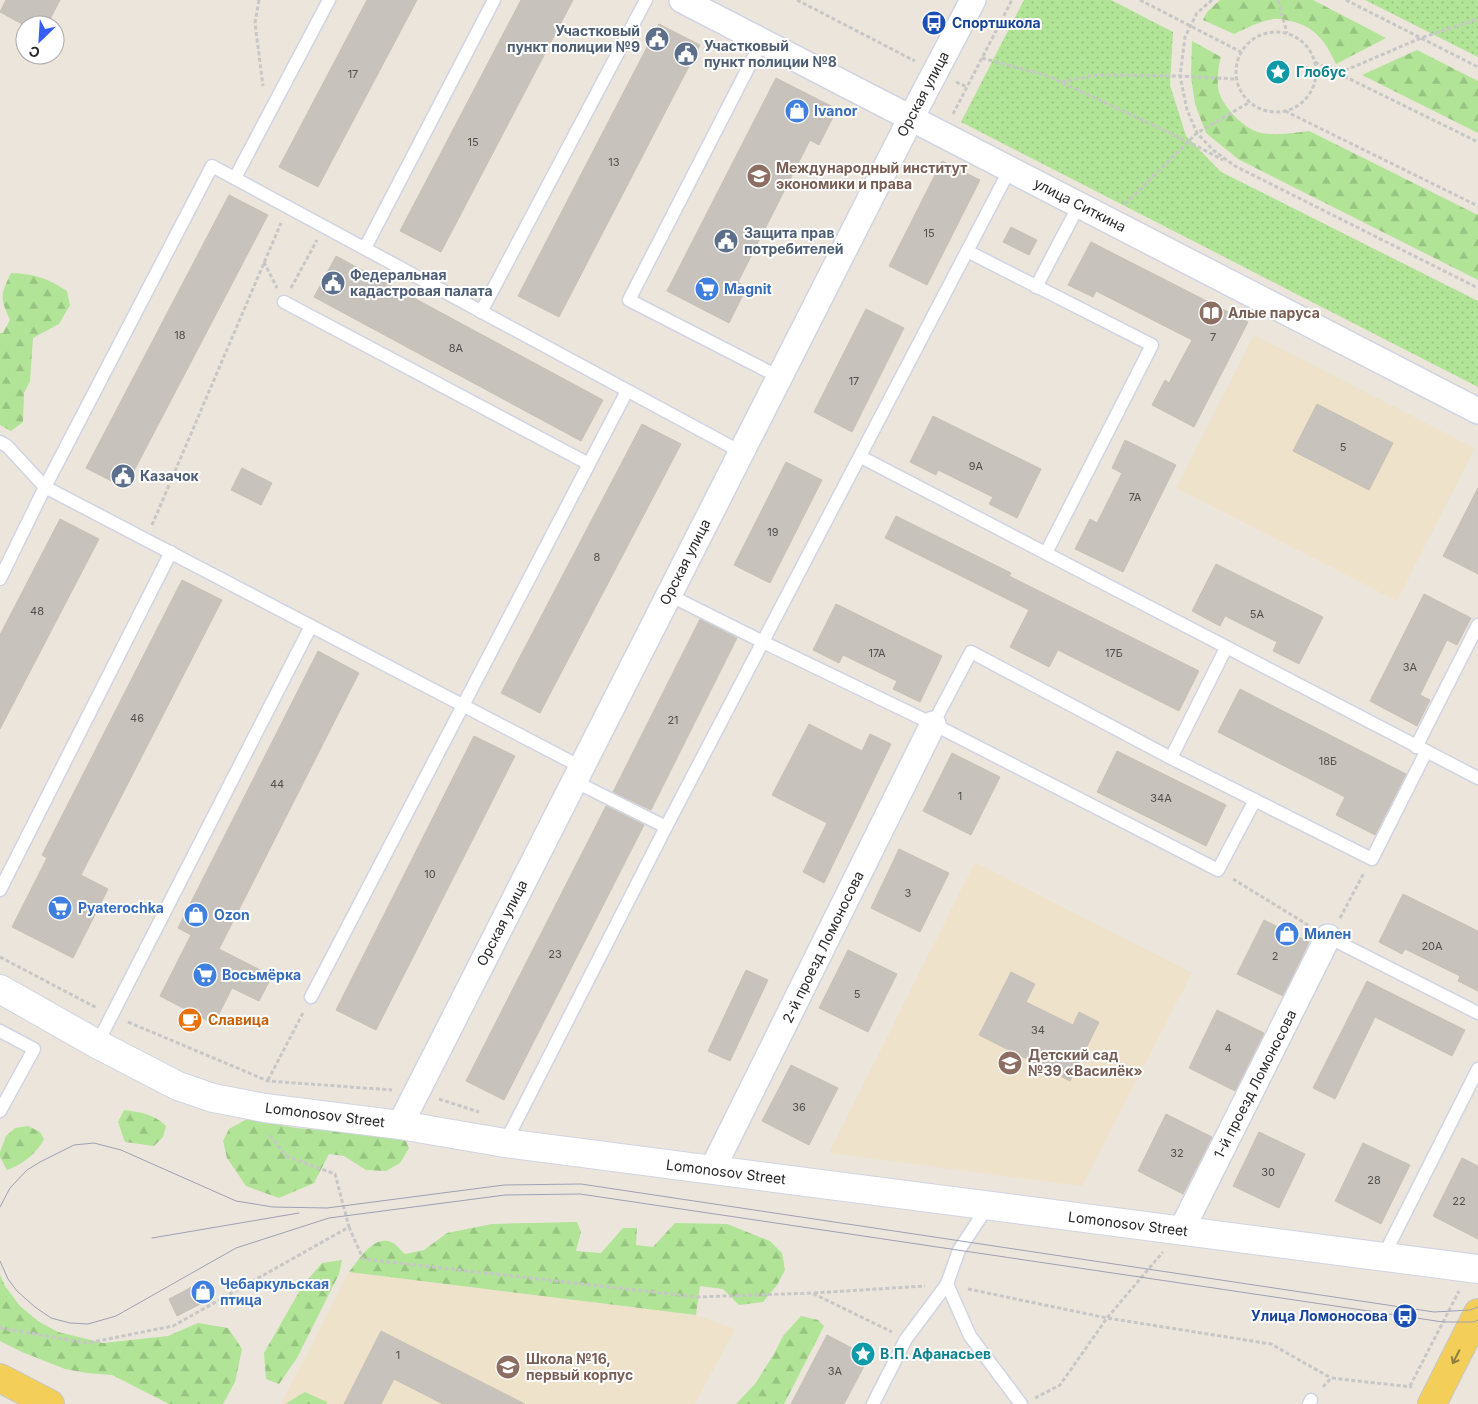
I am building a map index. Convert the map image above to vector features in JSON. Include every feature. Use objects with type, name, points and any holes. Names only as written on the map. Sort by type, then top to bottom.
[{"type":"main road","points":[[1425,1396],[1478,1313]]},
{"type":"main road","points":[[0,1378],[50,1404]]},
{"type":"street","name":"улица Ситкина","points":[[682,0],[1478,411]]},
{"type":"street","name":"Орская улица","points":[[400,1125],[779,377],[973,0]]},
{"type":"street","name":"2-й проезд Ломоносова","points":[[712,1170],[933,724]]},
{"type":"street","name":"1-й проезд Ломоносова","points":[[1181,1231],[1328,937]]},
{"type":"street","name":"Lomonosov Street","points":[[0,989],[97,1044],[178,1086],[213,1098],[265,1108],[400,1125],[505,1144],[1474,1269]]},
{"type":"lane","points":[[235,178],[329,0]]},
{"type":"lane","points":[[365,248],[494,0]]},
{"type":"lane","points":[[481,312],[646,0]]},
{"type":"lane","points":[[762,41],[629,300],[779,377]]},
{"type":"lane","points":[[0,579],[45,487],[212,166],[741,452]]},
{"type":"lane","points":[[505,1144],[666,826],[1010,169]]},
{"type":"lane","points":[[1036,287],[1080,205]]},
{"type":"lane","points":[[968,251],[1152,345],[1046,553]]},
{"type":"lane","points":[[284,302],[589,464]]},
{"type":"lane","points":[[312,997],[627,391]]},
{"type":"lane","points":[[0,442],[7,446],[45,487],[463,705],[666,826]]},
{"type":"lane","points":[[860,457],[1478,778]]},
{"type":"lane","points":[[0,890],[171,552]]},
{"type":"lane","points":[[669,595],[933,724],[1218,870],[1255,800]]},
{"type":"lane","points":[[933,724],[971,652],[1171,758],[1372,859],[1478,625]]},
{"type":"lane","points":[[97,1044],[311,626]]},
{"type":"lane","points":[[1171,758],[1226,648]]},
{"type":"lane","points":[[1328,937],[1478,1013]]},
{"type":"lane","points":[[0,1031],[34,1049],[0,1111]]},
{"type":"lane","points":[[1383,1257],[1478,1069]]},
{"type":"lane","points":[[873,1404],[906,1339],[947,1284],[959,1250],[988,1206]]},
{"type":"lane","points":[[947,1284],[970,1336],[1026,1402]]},
{"type":"path","points":[[259,0],[255,22],[267,117]]},
{"type":"path","points":[[797,0],[967,87]]},
{"type":"path","points":[[942,134],[1012,0]]},
{"type":"path","points":[[1140,0],[1241,52]]},
{"type":"path","points":[[1212,0],[1197,14],[1185,37],[1180,76],[1187,110],[1197,133],[1213,150],[1235,166]]},
{"type":"path","points":[[1278,0],[1287,34]]},
{"type":"path","points":[[1346,0],[1478,66]]},
{"type":"path","points":[[1338,73],[1421,38],[1478,19]]},
{"type":"path","points":[[1274,32],[1287,34],[1298,39],[1308,48],[1316,71],[1314,84],[1309,95],[1300,105],[1285,111],[1261,110],[1241,92],[1236,79],[1236,65],[1241,52],[1250,41],[1262,34],[1274,32]]},
{"type":"path","points":[[982,58],[1048,76],[1061,82],[1189,142],[1478,288]]},
{"type":"path","points":[[1314,62],[1478,142]]},
{"type":"path","points":[[1061,82],[1097,75],[1236,79]]},
{"type":"path","points":[[1108,220],[1197,133],[1250,102]]},
{"type":"path","points":[[1285,111],[1478,206]]},
{"type":"path","points":[[146,539],[288,207]]},
{"type":"path","points":[[284,302],[306,260]]},
{"type":"path","points":[[264,262],[284,302]]},
{"type":"path","points":[[1218,870],[1328,937],[1372,859]]},
{"type":"path","points":[[268,1081],[312,997]]},
{"type":"path","points":[[269,1133],[286,1156],[335,1174],[349,1227],[363,1259],[697,1298],[947,1284],[1107,1318],[1270,1344],[1331,1378],[1410,1386],[1425,1396]]},
{"type":"path","points":[[0,1328],[87,1343],[173,1326],[349,1227]]},
{"type":"path","points":[[1026,1402],[1060,1385],[1107,1318],[1181,1231]]},
{"type":"path","points":[[1410,1386],[1474,1269]]},
{"type":"path","points":[[812,1293],[906,1339]]},
{"type":"path","points":[[1310,1402],[1331,1378]]},
{"type":"shaded area","points":[[1254,335],[1475,448],[1397,601],[1176,488]]},
{"type":"shaded area","name":"Детский сад №39 «Василёк»","points":[[975,862],[1192,973],[1082,1186],[829,1153]]},
{"type":"shaded area","name":"Школа №16, первый корпус","points":[[349,1272],[696,1315],[735,1329],[695,1404],[281,1404]]},
{"type":"green space","points":[[1024,0],[1111,0],[1173,32],[1170,85],[1186,136],[1221,172],[1478,301],[1478,387],[961,122]]},
{"type":"green space","points":[[1220,0],[1313,0],[1386,38],[1336,64],[1319,36],[1299,23],[1274,19],[1259,23],[1234,34],[1203,20],[1207,12]]},
{"type":"green space","points":[[1365,0],[1478,0],[1478,57]]},
{"type":"green space","points":[[1192,41],[1221,57],[1218,76],[1220,95],[1234,116],[1244,125],[1261,133],[1274,134],[1309,131],[1478,215],[1478,280],[1238,159],[1206,133],[1195,104],[1191,76]]},
{"type":"green space","points":[[1417,50],[1478,81],[1478,133],[1362,75]]},
{"type":"green space","points":[[11,273],[41,277],[53,283],[67,291],[70,305],[59,324],[33,338],[30,381],[24,393],[23,422],[11,431],[0,425],[0,333],[3,333],[10,320],[4,306],[3,292]]},
{"type":"green space","points":[[124,1110],[146,1114],[157,1119],[166,1126],[163,1137],[154,1146],[125,1142],[118,1122]]},
{"type":"green space","points":[[247,1119],[296,1128],[404,1137],[409,1148],[400,1163],[386,1171],[366,1170],[344,1156],[329,1154],[314,1183],[279,1198],[246,1186],[227,1158],[223,1141],[229,1129]]},
{"type":"green space","points":[[28,1126],[40,1132],[44,1139],[28,1158],[7,1170],[0,1157],[6,1136],[15,1128]]},
{"type":"green space","points":[[577,1222],[581,1232],[576,1251],[601,1253],[623,1228],[637,1228],[636,1245],[653,1247],[675,1223],[727,1224],[770,1241],[782,1253],[785,1270],[777,1285],[763,1302],[739,1305],[723,1289],[700,1286],[696,1315],[349,1272],[368,1249],[380,1242],[393,1243],[405,1254],[424,1250],[447,1233],[492,1224]]},
{"type":"green space","points":[[342,1260],[339,1274],[297,1358],[279,1384],[266,1379],[264,1353],[303,1285],[322,1263]]},
{"type":"green space","points":[[0,1275],[5,1286],[20,1306],[38,1321],[58,1332],[103,1343],[168,1336],[198,1323],[228,1328],[242,1349],[235,1382],[223,1404],[169,1404],[112,1375],[65,1369],[22,1352],[0,1341]]},
{"type":"green space","points":[[801,1316],[818,1320],[824,1326],[784,1404],[736,1404],[755,1384],[783,1336]]},
{"type":"green space","points":[[305,1392],[327,1402],[326,1404],[285,1404]]},
{"type":"building","points":[[6,0],[60,0],[52,15],[15,15],[15,20],[0,12]]},
{"type":"building","points":[[367,0],[417,0],[318,187],[279,167]]},
{"type":"building","points":[[521,0],[573,0],[441,252],[400,231]]},
{"type":"building","points":[[659,24],[700,45],[559,317],[518,296]]},
{"type":"building","name":"Международный институт экономики и права","points":[[776,78],[837,109],[819,145],[810,140],[738,282],[747,287],[729,323],[667,291]]},
{"type":"building","points":[[942,161],[980,180],[927,285],[889,266]]},
{"type":"building","points":[[229,195],[268,215],[125,488],[86,468]]},
{"type":"building","points":[[1011,227],[1037,240],[1029,255],[1003,242]]},
{"type":"building","points":[[1091,242],[1248,322],[1194,427],[1152,405],[1165,380],[1169,383],[1192,340],[1096,291],[1093,297],[1068,285]]},
{"type":"building","points":[[336,256],[603,400],[581,441],[314,297]]},
{"type":"building","points":[[866,309],[904,328],[852,432],[814,412]]},
{"type":"building","points":[[1317,404],[1393,443],[1369,490],[1293,451]]},
{"type":"building","points":[[933,416],[1041,469],[1017,518],[989,504],[993,497],[938,470],[936,475],[910,462]]},
{"type":"building","points":[[642,424],[681,444],[540,713],[501,693]]},
{"type":"building","points":[[1125,440],[1176,465],[1123,572],[1075,549],[1090,519],[1097,523],[1122,473],[1112,468]]},
{"type":"building","points":[[786,462],[822,480],[770,583],[734,565]]},
{"type":"building","points":[[242,468],[272,483],[261,505],[231,490]]},
{"type":"building","points":[[1478,488],[1478,574],[1443,556]]},
{"type":"building","points":[[896,516],[1011,573],[1009,576],[1199,671],[1179,711],[1058,650],[1049,667],[1010,647],[1029,610],[885,538]]},
{"type":"building","points":[[60,519],[99,539],[0,729],[0,635]]},
{"type":"building","points":[[1216,564],[1323,617],[1299,664],[1273,651],[1277,642],[1225,616],[1220,626],[1192,611]]},
{"type":"building","points":[[182,580],[222,600],[81,875],[108,889],[73,958],[12,927],[47,858],[42,855]]},
{"type":"building","points":[[1424,594],[1471,618],[1457,645],[1447,640],[1420,695],[1430,700],[1417,726],[1370,701]]},
{"type":"building","points":[[836,604],[942,656],[920,702],[893,689],[897,681],[843,655],[839,663],[813,650]]},
{"type":"building","points":[[700,619],[737,638],[651,810],[613,792]]},
{"type":"building","points":[[318,651],[359,673],[219,949],[272,976],[259,1001],[232,988],[214,1024],[160,996],[191,935],[178,928]]},
{"type":"building","points":[[1240,689],[1406,774],[1375,835],[1336,815],[1345,797],[1218,732]]},
{"type":"building","points":[[809,724],[862,751],[870,734],[891,744],[824,883],[803,872],[827,823],[772,795]]},
{"type":"building","points":[[474,736],[515,756],[376,1030],[336,1010]]},
{"type":"building","points":[[1117,751],[1226,805],[1206,846],[1097,792]]},
{"type":"building","points":[[952,753],[1000,777],[971,835],[923,811]]},
{"type":"building","points":[[606,806],[644,825],[504,1100],[466,1081]]},
{"type":"building","points":[[899,849],[949,873],[920,932],[871,908]]},
{"type":"building","points":[[1403,894],[1478,931],[1478,991],[1458,981],[1460,976],[1405,949],[1402,954],[1379,942]]},
{"type":"building","points":[[1264,920],[1309,942],[1283,996],[1237,974]]},
{"type":"building","points":[[848,950],[897,974],[868,1032],[819,1008]]},
{"type":"building","points":[[746,970],[768,980],[730,1061],[708,1051]]},
{"type":"building","points":[[1011,972],[1035,984],[1026,1002],[1073,1025],[1079,1012],[1099,1022],[1070,1081],[979,1035]]},
{"type":"building","points":[[1367,981],[1465,1030],[1452,1056],[1375,1017],[1335,1099],[1313,1088]]},
{"type":"building","points":[[1217,1010],[1264,1033],[1235,1091],[1189,1068]]},
{"type":"building","points":[[791,1065],[838,1088],[809,1145],[762,1121]]},
{"type":"building","points":[[1166,1114],[1212,1137],[1183,1194],[1138,1171]]},
{"type":"building","points":[[1259,1132],[1305,1154],[1279,1208],[1233,1186]]},
{"type":"building","points":[[1363,1143],[1410,1165],[1381,1224],[1335,1201]]},
{"type":"building","points":[[1462,1158],[1478,1166],[1478,1239],[1433,1216]]},
{"type":"building","points":[[205,1280],[214,1297],[177,1316],[169,1299]]},
{"type":"building","points":[[381,1331],[525,1404],[443,1404],[394,1379],[381,1404],[344,1404]]},
{"type":"building","points":[[827,1335],[869,1357],[844,1404],[791,1404]]},
{"type":"tram line","points":[[0,1207],[10,1188],[27,1170],[74,1145],[94,1143],[121,1150],[236,1201],[273,1207],[327,1208],[504,1185],[581,1184],[1434,1312],[1470,1310],[1478,1307]]},
{"type":"tram line","points":[[0,1261],[8,1279],[17,1291],[35,1307],[51,1318],[70,1323],[88,1324],[116,1316],[236,1248],[329,1218],[505,1195],[580,1194],[1443,1322],[1474,1322],[1478,1320]]},
{"type":"tram line","points":[[152,1238],[299,1213]]},
{"type":"place","name":"Спортшкола","points":[[934,23]]},
{"type":"place","name":"Участковый пункт полиции №9","points":[[657,39]]},
{"type":"place","name":"Участковый пункт полиции №8","points":[[686,54]]},
{"type":"place","name":"Глобус","points":[[1278,72]]},
{"type":"place","name":"Ivanor","points":[[797,111]]},
{"type":"place","name":"Международный институт экономики и права","points":[[759,176]]},
{"type":"place","name":"Защита прав потребителей","points":[[726,241]]},
{"type":"place","name":"Федеральная кадастровая палата","points":[[333,283]]},
{"type":"place","name":"Magnit","points":[[707,289]]},
{"type":"place","name":"Алые паруса","points":[[1211,313]]},
{"type":"place","name":"Казачок","points":[[123,476]]},
{"type":"place","name":"Pyaterochka","points":[[60,908]]},
{"type":"place","name":"Ozon","points":[[196,915]]},
{"type":"place","name":"Милен","points":[[1287,934]]},
{"type":"place","name":"Восьмёрка","points":[[205,975]]},
{"type":"place","name":"Славица","points":[[190,1020]]},
{"type":"place","name":"Детский сад №39 «Василёк»","points":[[1010,1063]]},
{"type":"place","name":"Чебаркульская птица","points":[[203,1292]]},
{"type":"place","name":"Улица Ломоносова","points":[[1405,1316]]},
{"type":"place","name":"В.П. Афанасьев","points":[[863,1354]]},
{"type":"place","name":"Школа №16, первый корпус","points":[[508,1367]]}]
